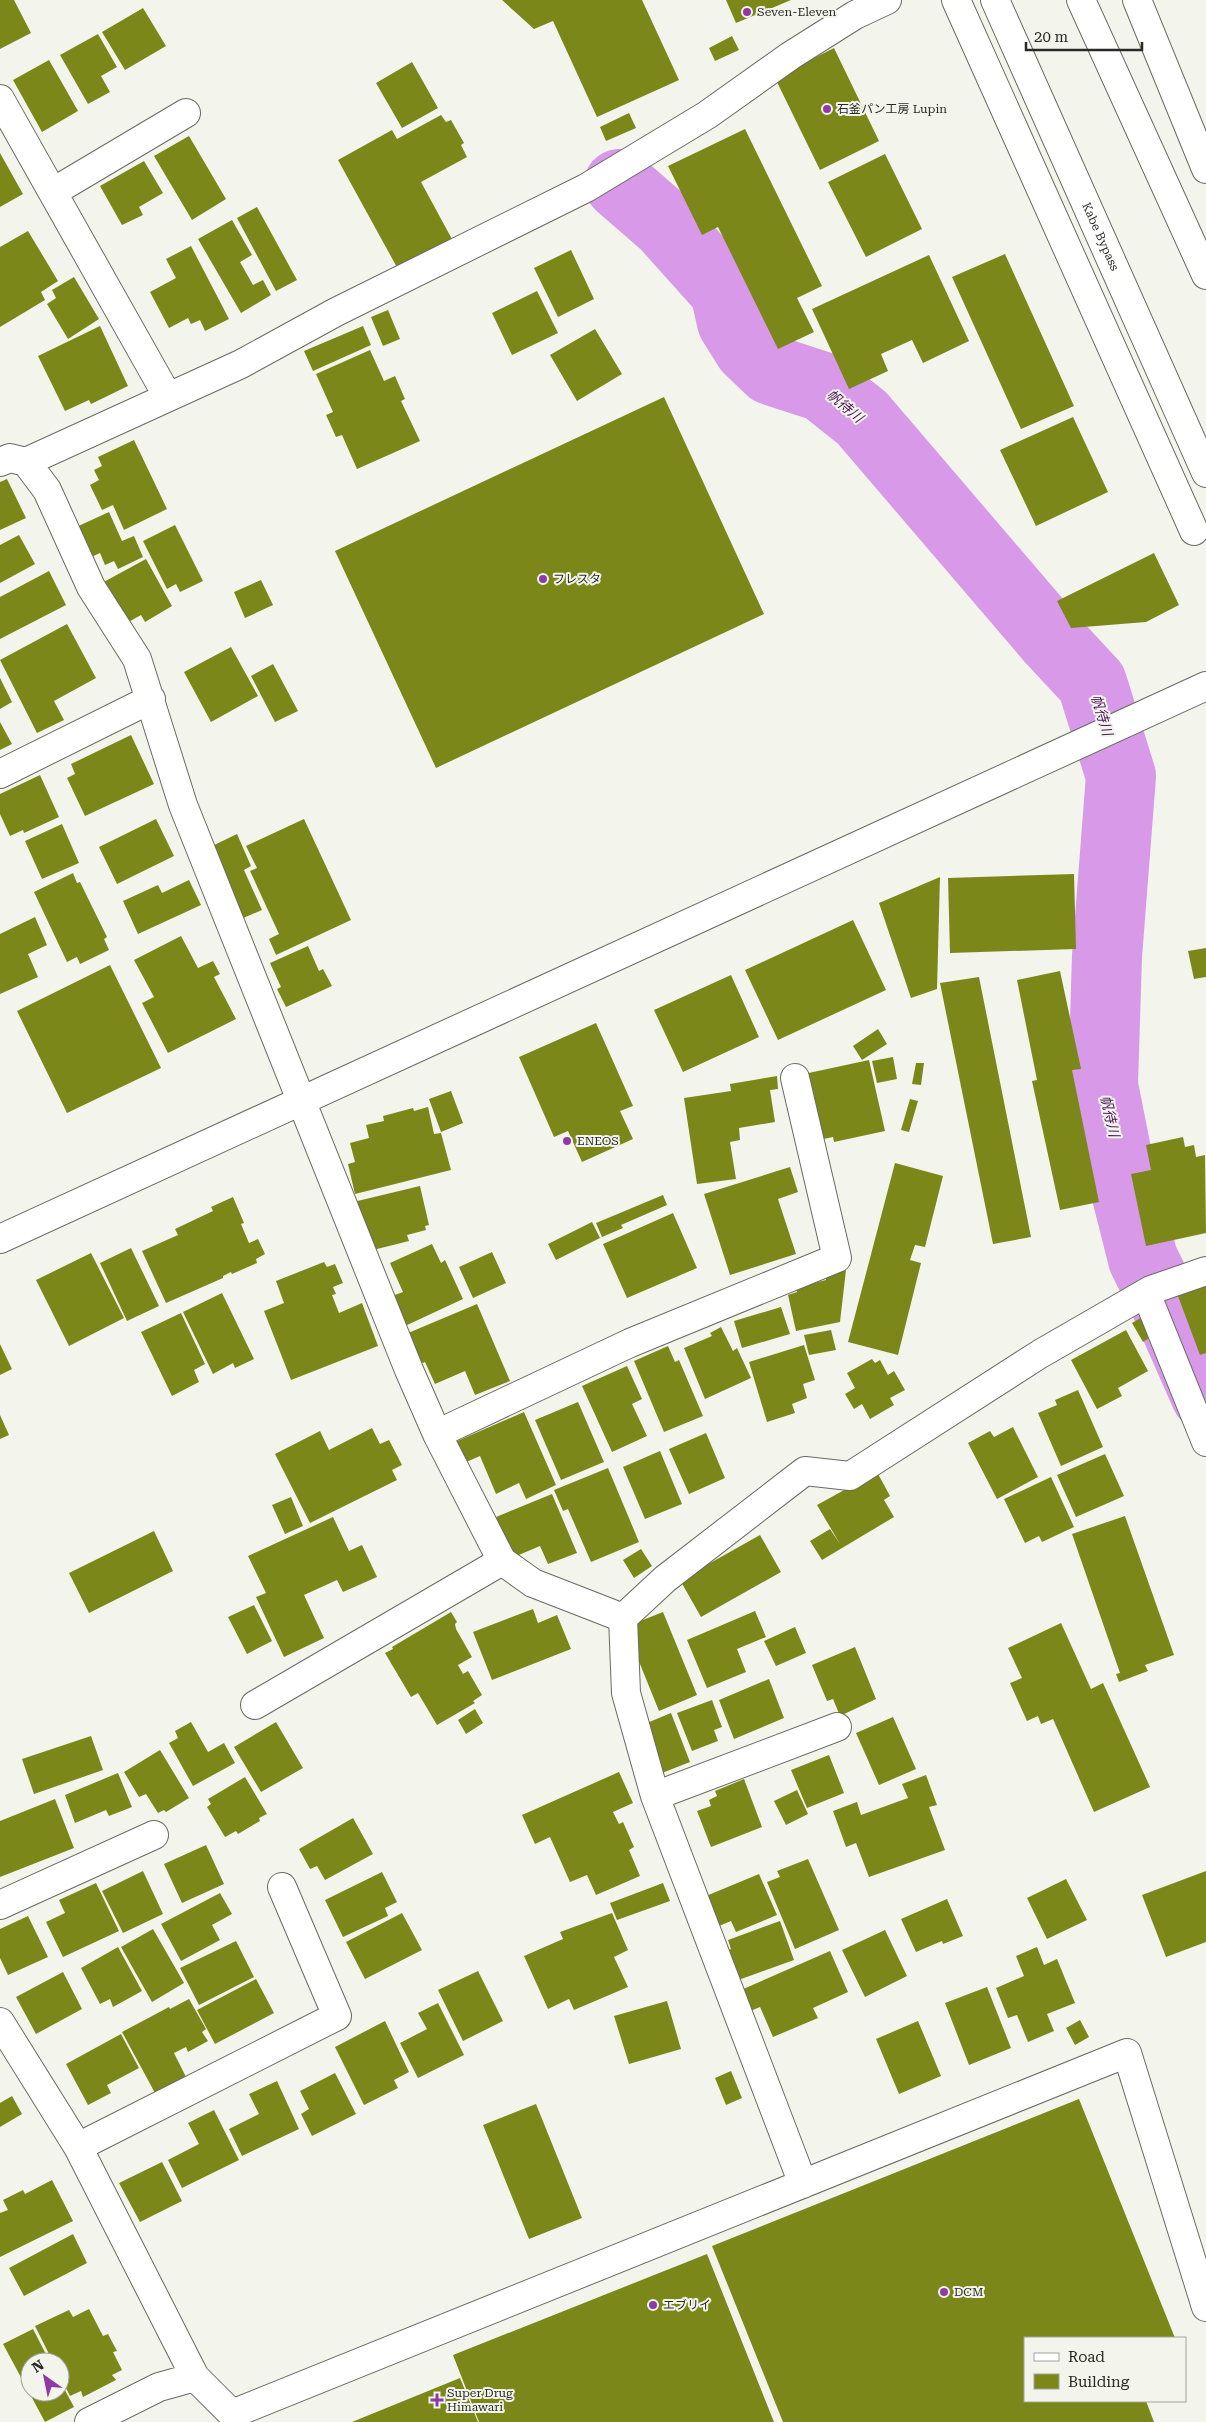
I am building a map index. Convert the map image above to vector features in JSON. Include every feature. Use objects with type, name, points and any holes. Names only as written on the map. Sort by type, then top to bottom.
[{"type":"main road","points":[[623,1618],[533,1583],[502,1561],[437,1434],[409,1370],[183,805],[138,660],[91,587],[47,490],[13,462],[241,364],[336,312],[586,188],[706,115],[790,56],[855,15],[887,0]]},
{"type":"main road","points":[[956,0],[1194,531]]},
{"type":"main road","name":"Kabe Bypass","points":[[994,0],[1206,473]]},
{"type":"main road","points":[[1081,0],[1206,275]]},
{"type":"main road","points":[[1137,0],[1206,169]]},
{"type":"main road","points":[[0,99],[168,397]]},
{"type":"main road","points":[[52,192],[186,113]]},
{"type":"main road","points":[[1102,328],[1152,350]]},
{"type":"main road","points":[[0,1239],[1206,686]]},
{"type":"main road","points":[[0,774],[151,699]]},
{"type":"main road","points":[[437,1434],[630,1343],[837,1258],[795,1078]]},
{"type":"main road","points":[[803,2184],[655,1796],[626,1693],[623,1618],[665,1579],[805,1470],[850,1476],[1040,1354],[1146,1293],[1206,1271]]},
{"type":"main road","points":[[1146,1293],[1206,1442]]},
{"type":"main road","points":[[255,1705],[502,1561]]},
{"type":"main road","points":[[655,1796],[837,1728]]},
{"type":"main road","points":[[0,1905],[154,1835]]},
{"type":"main road","points":[[78,2147],[338,2016],[282,1887]]},
{"type":"main road","points":[[0,2022],[78,2147],[195,2377],[234,2418],[1127,2053],[1206,2307]]},
{"type":"main road","points":[[89,2422],[160,2387],[195,2377]]},
{"type":"building","points":[[0,0],[14,0],[31,33],[0,49]]},
{"type":"building","points":[[502,0],[642,0],[679,80],[597,117],[553,21],[534,29]]},
{"type":"building","name":"Seven-Eleven","points":[[726,0],[791,0],[736,23]]},
{"type":"building","points":[[143,8],[166,46],[125,70],[102,32]]},
{"type":"building","points":[[98,34],[117,67],[101,76],[110,92],[88,104],[60,55]]},
{"type":"building","points":[[732,36],[739,50],[715,61],[709,48]]},
{"type":"building","name":"石釜パン工房 Lupin","points":[[834,48],[879,141],[820,170],[775,78]]},
{"type":"building","points":[[49,60],[78,111],[42,132],[13,80]]},
{"type":"building","points":[[412,62],[438,108],[402,128],[376,83]]},
{"type":"building","points":[[629,113],[636,128],[606,141],[600,127]]},
{"type":"building","points":[[441,115],[446,122],[451,120],[464,143],[461,145],[467,157],[421,182],[453,241],[399,271],[338,160],[392,130],[397,139]]},
{"type":"building","points":[[745,129],[822,286],[797,298],[814,332],[778,349],[718,227],[702,235],[668,166]]},
{"type":"building","points":[[189,136],[226,199],[192,220],[154,156]]},
{"type":"building","points":[[0,153],[23,194],[0,207]]},
{"type":"building","points":[[885,154],[922,229],[866,257],[828,182]]},
{"type":"building","points":[[144,161],[163,193],[139,207],[143,215],[122,225],[100,186]]},
{"type":"building","points":[[257,207],[297,280],[276,291],[237,218]]},
{"type":"building","points":[[232,220],[252,255],[240,262],[253,285],[263,280],[271,295],[241,313],[198,239]]},
{"type":"building","points":[[28,231],[58,281],[41,292],[45,300],[0,327],[0,247]]},
{"type":"building","points":[[191,246],[229,319],[205,331],[200,320],[191,324],[188,318],[169,328],[150,292],[176,278],[166,259]]},
{"type":"building","points":[[571,250],[594,299],[558,317],[534,268]]},
{"type":"building","points":[[1005,254],[1074,406],[1021,429],[952,277]]},
{"type":"building","points":[[929,255],[969,341],[923,363],[912,340],[881,354],[888,371],[849,389],[812,309]]},
{"type":"building","points":[[74,277],[99,319],[68,339],[47,304],[56,298],[52,290]]},
{"type":"building","points":[[537,291],[558,333],[512,355],[492,313]]},
{"type":"building","points":[[388,310],[400,339],[383,346],[371,317]]},
{"type":"building","points":[[100,326],[128,386],[91,404],[89,400],[65,411],[38,356]]},
{"type":"building","points":[[363,326],[371,345],[313,371],[304,351]]},
{"type":"building","points":[[595,329],[622,374],[577,401],[550,355]]},
{"type":"building","points":[[370,350],[384,381],[395,376],[405,399],[401,401],[420,441],[357,469],[342,435],[336,437],[326,415],[333,412],[316,374]]},
{"type":"building","points":[[664,397],[764,614],[436,768],[335,551]]},
{"type":"building","points":[[1073,417],[1108,492],[1036,526],[1000,450]]},
{"type":"building","points":[[134,440],[167,509],[124,530],[113,505],[102,510],[90,485],[99,480],[94,470],[102,466],[98,457]]},
{"type":"building","points":[[7,479],[26,518],[0,530],[0,482]]},
{"type":"building","points":[[109,512],[122,541],[134,536],[143,557],[118,569],[114,561],[105,565],[100,553],[87,559],[74,528]]},
{"type":"building","points":[[175,525],[203,581],[180,592],[176,584],[167,589],[143,541]]},
{"type":"building","points":[[19,535],[35,564],[0,583],[0,545]]},
{"type":"building","points":[[1154,553],[1179,605],[1146,622],[1071,628],[1057,601]]},
{"type":"building","points":[[146,559],[172,606],[145,622],[141,615],[123,625],[100,584]]},
{"type":"building","points":[[49,571],[66,605],[0,639],[0,597]]},
{"type":"building","points":[[261,580],[273,605],[245,618],[234,592]]},
{"type":"building","points":[[67,624],[96,678],[54,701],[64,720],[37,733],[0,660]]},
{"type":"building","points":[[231,647],[258,696],[211,722],[184,672]]},
{"type":"building","points":[[273,664],[298,711],[275,722],[251,676]]},
{"type":"building","points":[[0,678],[12,702],[0,709]]},
{"type":"building","points":[[0,722],[12,744],[0,750]]},
{"type":"building","points":[[131,735],[154,784],[85,816],[67,778],[75,774],[71,764]]},
{"type":"building","points":[[40,775],[59,817],[24,833],[23,830],[10,836],[0,814],[0,794]]},
{"type":"building","points":[[156,819],[174,856],[117,884],[99,847]]},
{"type":"building","points":[[304,819],[351,920],[276,955],[269,939],[279,934],[250,871],[257,868],[246,846]]},
{"type":"building","points":[[62,824],[79,863],[42,879],[25,841]]},
{"type":"building","points":[[237,834],[251,866],[244,870],[262,910],[241,919],[208,848]]},
{"type":"building","points":[[73,873],[77,883],[80,882],[107,937],[104,939],[109,950],[80,964],[77,957],[67,962],[34,892]]},
{"type":"building","points":[[1074,874],[1076,949],[950,953],[948,878]]},
{"type":"building","points":[[940,877],[937,989],[911,998],[879,903]]},
{"type":"building","points":[[189,880],[201,905],[138,934],[123,901],[158,885],[162,893]]},
{"type":"building","points":[[35,917],[47,945],[28,954],[38,977],[0,994],[0,934]]},
{"type":"building","points":[[853,920],[886,990],[778,1040],[745,970]]},
{"type":"building","points":[[181,936],[198,968],[213,961],[220,974],[214,977],[236,1019],[168,1053],[142,1003],[154,997],[134,960]]},
{"type":"building","points":[[308,946],[319,971],[323,969],[332,986],[286,1007],[277,989],[281,987],[270,963]]},
{"type":"building","points":[[1206,948],[1206,977],[1194,979],[1188,951]]},
{"type":"building","points":[[110,965],[161,1068],[67,1113],[17,1011]]},
{"type":"building","points":[[1060,971],[1081,1069],[1072,1070],[1099,1202],[1060,1210],[1032,1081],[1037,1080],[1017,980]]},
{"type":"building","points":[[731,975],[759,1037],[683,1072],[654,1010]]},
{"type":"building","points":[[979,977],[1031,1237],[993,1244],[940,983]]},
{"type":"building","points":[[596,1023],[633,1106],[620,1111],[633,1139],[582,1162],[568,1131],[554,1137],[519,1057]]},
{"type":"building","points":[[878,1029],[887,1044],[862,1060],[853,1046]]},
{"type":"building","points":[[893,1057],[897,1079],[877,1083],[872,1061]]},
{"type":"building","points":[[869,1060],[885,1131],[834,1142],[833,1137],[819,1140],[804,1074]]},
{"type":"building","points":[[916,1063],[924,1063],[921,1085],[912,1084]]},
{"type":"building","points":[[777,1076],[778,1089],[770,1090],[775,1122],[739,1128],[740,1140],[730,1142],[736,1179],[697,1184],[684,1098],[731,1091],[730,1084]]},
{"type":"building","points":[[451,1091],[463,1123],[441,1132],[429,1099]]},
{"type":"building","points":[[910,1099],[918,1101],[909,1132],[901,1130]]},
{"type":"building","points":[[428,1107],[434,1134],[441,1133],[451,1170],[355,1194],[348,1164],[355,1162],[350,1143],[369,1138],[366,1125],[384,1121],[383,1116],[413,1108],[414,1111]]},
{"type":"building","points":[[1183,1137],[1185,1147],[1194,1145],[1196,1157],[1205,1155],[1206,1233],[1146,1246],[1131,1174],[1151,1170],[1146,1145]]},
{"type":"building","points":[[895,1163],[943,1176],[925,1247],[915,1245],[910,1260],[921,1263],[898,1355],[848,1342]]},
{"type":"building","points":[[790,1167],[798,1192],[778,1199],[796,1254],[730,1275],[704,1194]]},
{"type":"building","points":[[420,1186],[429,1225],[425,1226],[426,1230],[407,1235],[409,1241],[369,1251],[349,1203]]},
{"type":"building","points":[[663,1195],[667,1205],[621,1225],[623,1228],[602,1237],[596,1223]]},
{"type":"building","points":[[233,1197],[244,1223],[241,1224],[249,1243],[258,1239],[265,1254],[256,1259],[257,1263],[232,1274],[231,1272],[223,1276],[223,1278],[166,1303],[142,1251],[178,1235],[175,1229],[213,1211],[211,1207]]},
{"type":"building","points":[[673,1213],[697,1268],[627,1298],[603,1244]]},
{"type":"building","points":[[592,1222],[600,1238],[556,1260],[548,1244]]},
{"type":"building","points":[[432,1244],[441,1263],[445,1260],[463,1299],[405,1326],[392,1296],[403,1292],[390,1263]]},
{"type":"building","points":[[131,1248],[159,1306],[127,1321],[100,1263]]},
{"type":"building","points":[[492,1252],[506,1283],[473,1298],[459,1267]]},
{"type":"building","points":[[91,1253],[124,1318],[69,1346],[36,1280]]},
{"type":"building","points":[[324,1262],[327,1267],[335,1264],[343,1283],[333,1287],[336,1294],[332,1295],[339,1313],[362,1303],[378,1346],[291,1380],[264,1311],[284,1303],[276,1281]]},
{"type":"building","points":[[846,1270],[840,1322],[796,1331],[788,1295],[797,1292],[796,1287],[826,1280],[825,1274]]},
{"type":"building","points":[[1206,1285],[1206,1353],[1200,1355],[1178,1296]]},
{"type":"building","points":[[222,1293],[254,1359],[235,1368],[233,1363],[213,1374],[183,1312]]},
{"type":"building","points":[[477,1304],[510,1381],[475,1395],[465,1371],[435,1384],[425,1362],[414,1367],[401,1336]]},
{"type":"building","points":[[781,1307],[790,1334],[742,1348],[734,1321]]},
{"type":"building","points":[[181,1313],[205,1364],[194,1370],[199,1382],[172,1396],[141,1332]]},
{"type":"building","points":[[1144,1316],[1154,1335],[1143,1342],[1132,1323]]},
{"type":"building","points":[[721,1327],[733,1351],[737,1348],[751,1378],[705,1399],[684,1348],[712,1336],[710,1333]]},
{"type":"building","points":[[831,1330],[836,1350],[809,1355],[804,1335]]},
{"type":"building","points":[[1126,1330],[1148,1371],[1118,1388],[1122,1396],[1097,1409],[1071,1360]]},
{"type":"building","points":[[0,1344],[12,1369],[0,1375]]},
{"type":"building","points":[[804,1345],[815,1380],[803,1384],[807,1398],[792,1404],[795,1413],[767,1422],[749,1362]]},
{"type":"building","points":[[668,1346],[675,1362],[679,1360],[703,1416],[664,1432],[634,1361]]},
{"type":"building","points":[[872,1359],[875,1363],[880,1360],[888,1375],[894,1371],[905,1390],[890,1398],[894,1405],[870,1419],[862,1404],[854,1409],[845,1394],[855,1388],[847,1373]]},
{"type":"building","points":[[627,1366],[642,1399],[632,1404],[647,1436],[612,1452],[582,1386]]},
{"type":"building","points":[[1078,1390],[1103,1447],[1061,1466],[1038,1413],[1057,1405],[1055,1400]]},
{"type":"building","points":[[578,1402],[604,1462],[561,1480],[535,1420]]},
{"type":"building","points":[[524,1412],[556,1485],[526,1499],[519,1483],[496,1494],[480,1456],[464,1463],[455,1442]]},
{"type":"building","points":[[0,1415],[9,1435],[0,1439]]},
{"type":"building","points":[[1013,1427],[1038,1477],[997,1499],[968,1443],[990,1431],[994,1437]]},
{"type":"building","points":[[372,1428],[380,1444],[389,1440],[402,1465],[392,1470],[397,1480],[310,1523],[275,1454],[320,1431],[329,1450]]},
{"type":"building","points":[[706,1433],[725,1478],[689,1494],[669,1449]]},
{"type":"building","points":[[660,1451],[682,1504],[645,1519],[623,1467]]},
{"type":"building","points":[[1105,1454],[1124,1496],[1076,1517],[1057,1475]]},
{"type":"building","points":[[608,1468],[639,1542],[591,1562],[568,1509],[563,1511],[554,1490]]},
{"type":"building","points":[[877,1472],[890,1496],[884,1500],[894,1517],[822,1560],[810,1541],[830,1529],[840,1544],[817,1505]]},
{"type":"building","points":[[1051,1477],[1074,1527],[1042,1542],[1039,1536],[1025,1543],[1004,1499]]},
{"type":"building","points":[[552,1494],[577,1553],[548,1564],[540,1546],[514,1557],[496,1517]]},
{"type":"building","points":[[291,1497],[303,1526],[285,1534],[272,1505]]},
{"type":"building","points":[[1125,1516],[1174,1655],[1145,1665],[1148,1671],[1119,1682],[1116,1674],[1120,1673],[1072,1534]]},
{"type":"building","points":[[333,1517],[349,1551],[362,1545],[377,1577],[343,1592],[337,1580],[304,1595],[324,1638],[284,1657],[256,1597],[266,1593],[248,1556]]},
{"type":"building","points":[[154,1531],[173,1571],[89,1613],[69,1573]]},
{"type":"building","points":[[760,1535],[781,1572],[701,1617],[680,1580]]},
{"type":"building","points":[[641,1549],[652,1566],[634,1578],[623,1560]]},
{"type":"building","points":[[254,1605],[272,1641],[247,1654],[228,1617]]},
{"type":"building","points":[[533,1609],[538,1623],[557,1615],[571,1649],[492,1680],[473,1632]]},
{"type":"building","points":[[755,1611],[766,1637],[737,1649],[746,1672],[707,1688],[687,1640]]},
{"type":"building","points":[[451,1612],[457,1622],[455,1624],[456,1629],[472,1657],[458,1665],[463,1674],[468,1671],[482,1695],[473,1701],[475,1703],[437,1725],[418,1693],[411,1697],[385,1653]]},
{"type":"building","points":[[663,1612],[697,1695],[659,1711],[625,1627]]},
{"type":"building","points":[[1061,1623],[1091,1689],[1103,1683],[1150,1787],[1094,1812],[1053,1719],[1041,1724],[1038,1716],[1027,1721],[1010,1683],[1022,1678],[1008,1648]]},
{"type":"building","points":[[795,1627],[806,1653],[776,1666],[764,1641]]},
{"type":"building","points":[[855,1647],[876,1699],[840,1716],[833,1699],[827,1701],[812,1665]]},
{"type":"building","points":[[769,1679],[784,1718],[734,1739],[719,1700]]},
{"type":"building","points":[[712,1700],[722,1727],[714,1730],[718,1741],[692,1751],[677,1713]]},
{"type":"building","points":[[475,1709],[483,1723],[466,1734],[458,1720]]},
{"type":"building","points":[[671,1713],[690,1762],[662,1773],[642,1725]]},
{"type":"building","points":[[893,1717],[916,1769],[879,1785],[856,1733]]},
{"type":"building","points":[[191,1722],[208,1752],[224,1743],[235,1763],[193,1786],[169,1743],[178,1738],[175,1731]]},
{"type":"building","points":[[276,1722],[303,1768],[261,1792],[234,1747]]},
{"type":"building","points":[[91,1736],[103,1770],[34,1794],[22,1759]]},
{"type":"building","points":[[160,1750],[189,1798],[166,1812],[164,1810],[158,1813],[146,1794],[139,1797],[124,1772]]},
{"type":"building","points":[[829,1755],[844,1793],[807,1808],[791,1770]]},
{"type":"building","points":[[619,1772],[633,1803],[613,1812],[619,1824],[623,1822],[634,1847],[629,1850],[640,1876],[596,1895],[587,1875],[570,1882],[550,1837],[535,1844],[522,1815]]},
{"type":"building","points":[[118,1773],[132,1807],[109,1816],[106,1810],[75,1823],[65,1795]]},
{"type":"building","points":[[926,1775],[937,1805],[929,1807],[945,1850],[869,1877],[856,1843],[846,1847],[833,1811],[857,1802],[861,1815],[908,1798],[902,1784]]},
{"type":"building","points":[[245,1777],[267,1814],[259,1818],[260,1821],[238,1834],[236,1831],[225,1837],[207,1807],[211,1804],[208,1799]]},
{"type":"building","points":[[744,1779],[762,1827],[711,1847],[697,1811],[711,1806],[709,1800],[717,1796],[715,1791]]},
{"type":"building","points":[[797,1790],[808,1814],[786,1825],[774,1801]]},
{"type":"building","points":[[55,1799],[74,1848],[0,1877],[0,1821]]},
{"type":"building","points":[[353,1818],[373,1854],[325,1880],[317,1866],[310,1869],[299,1849]]},
{"type":"building","points":[[206,1845],[224,1884],[182,1903],[164,1864]]},
{"type":"building","points":[[808,1859],[839,1930],[795,1949],[767,1882],[780,1877],[777,1871]]},
{"type":"building","points":[[143,1871],[163,1914],[123,1933],[102,1891]]},
{"type":"building","points":[[1206,1871],[1206,1942],[1166,1957],[1142,1895]]},
{"type":"building","points":[[382,1872],[397,1902],[385,1908],[388,1916],[343,1937],[325,1900]]},
{"type":"building","points":[[759,1874],[777,1915],[736,1932],[731,1921],[719,1926],[706,1896]]},
{"type":"building","points":[[1066,1879],[1087,1920],[1047,1939],[1027,1898]]},
{"type":"building","points":[[96,1883],[119,1931],[63,1957],[46,1922],[65,1913],[59,1900]]},
{"type":"building","points":[[663,1883],[670,1901],[617,1920],[610,1903]]},
{"type":"building","points":[[220,1893],[232,1914],[212,1925],[220,1940],[181,1961],[161,1924]]},
{"type":"building","points":[[947,1899],[963,1936],[943,1944],[942,1941],[916,1952],[901,1919]]},
{"type":"building","points":[[402,1913],[422,1950],[365,1979],[346,1942]]},
{"type":"building","points":[[612,1913],[628,1950],[614,1957],[628,1987],[574,2010],[569,1999],[548,2009],[524,1956],[563,1939],[560,1932]]},
{"type":"building","points":[[28,1916],[48,1957],[8,1975],[0,1958],[0,1929]]},
{"type":"building","points":[[780,1921],[794,1960],[730,1983],[719,1953],[731,1949],[728,1940]]},
{"type":"building","points":[[153,1929],[184,1983],[152,2002],[121,1947]]},
{"type":"building","points":[[885,1930],[907,1976],[865,1997],[842,1950]]},
{"type":"building","points":[[236,1941],[254,1977],[199,2005],[180,1968]]},
{"type":"building","points":[[118,1947],[142,1991],[113,2007],[110,1999],[100,2004],[81,1968]]},
{"type":"building","points":[[1037,1947],[1044,1965],[1057,1959],[1075,2003],[1047,2014],[1054,2031],[1028,2042],[1017,2015],[1008,2018],[996,1988],[1024,1976],[1016,1956]]},
{"type":"building","points":[[830,1951],[848,1992],[813,2008],[818,2018],[773,2037],[760,2007],[743,2014],[734,1993]]},
{"type":"building","points":[[478,1971],[503,2021],[463,2041],[438,1990]]},
{"type":"building","points":[[63,1972],[82,2009],[36,2034],[16,1997]]},
{"type":"building","points":[[256,1979],[274,2013],[215,2044],[197,2010]]},
{"type":"building","points":[[987,1987],[1011,2048],[969,2065],[945,2003]]},
{"type":"building","points":[[189,1999],[206,2029],[202,2032],[208,2041],[188,2052],[186,2047],[174,2053],[186,2077],[155,2093],[122,2032],[169,2007],[170,2009]]},
{"type":"building","points":[[667,2001],[681,2049],[629,2064],[614,2016]]},
{"type":"building","points":[[438,2003],[464,2055],[418,2078],[400,2043],[427,2029],[418,2013]]},
{"type":"building","points":[[1080,2020],[1089,2037],[1075,2045],[1066,2028]]},
{"type":"building","points":[[385,2021],[409,2072],[394,2080],[398,2088],[364,2105],[335,2047]]},
{"type":"building","points":[[918,2021],[941,2076],[899,2094],[876,2039]]},
{"type":"building","points":[[121,2034],[139,2068],[107,2085],[111,2093],[88,2105],[66,2064]]},
{"type":"building","points":[[731,2071],[742,2098],[726,2105],[715,2078]]},
{"type":"building","points":[[335,2073],[356,2114],[312,2136],[301,2114],[309,2109],[300,2091]]},
{"type":"building","points":[[277,2081],[299,2129],[242,2156],[229,2129],[259,2114],[249,2094]]},
{"type":"building","points":[[12,2096],[22,2114],[0,2127],[0,2103]]},
{"type":"building","name":"DCM","points":[[1079,2099],[1175,2337],[1024,2337],[1024,2402],[1146,2402],[1154,2422],[783,2422],[712,2246]]},
{"type":"building","points":[[536,2104],[582,2218],[529,2239],[483,2125]]},
{"type":"building","points":[[214,2110],[239,2160],[182,2188],[168,2160],[199,2144],[188,2123]]},
{"type":"building","points":[[162,2162],[182,2201],[140,2222],[119,2183]]},
{"type":"building","points":[[52,2180],[73,2221],[0,2257],[0,2213],[8,2210],[3,2200],[23,2190],[25,2194]]},
{"type":"building","points":[[73,2234],[87,2263],[24,2296],[9,2268]]},
{"type":"building","name":"エブリイ","points":[[707,2254],[774,2422],[479,2422],[453,2355]]},
{"type":"building","points":[[89,2309],[103,2336],[108,2334],[117,2351],[113,2352],[122,2370],[112,2375],[116,2380],[83,2397],[81,2391],[70,2396],[70,2352],[48,2352],[35,2326],[69,2310],[73,2317]]},
{"type":"building","points":[[33,2329],[45,2352],[20,2352],[20,2376],[3,2344]]},
{"type":"building","name":"Super Drug Himawari","points":[[460,2378],[478,2422],[352,2422]]},
{"type":"building","points":[[70,2400],[74,2407],[45,2422],[34,2402],[70,2402]]},
{"type":"waterway","name":"帆待川","points":[[619,184],[665,224],[725,291],[732,322],[749,349],[771,370],[823,387],[862,418],[1052,640],[1092,683],[1121,776],[1107,956],[1103,1085],[1117,1156],[1143,1259],[1165,1303],[1206,1396]]},
{"type":"place","name":"Seven-Eleven","points":[[747,12]]},
{"type":"place","name":"石釜パン工房 Lupin","points":[[827,109]]},
{"type":"place","name":"フレスタ","points":[[543,579]]},
{"type":"place","name":"ENEOS","points":[[567,1141]]},
{"type":"place","name":"DCM","points":[[944,2292]]},
{"type":"place","name":"エブリイ","points":[[653,2305]]},
{"type":"place","name":"Super Drug Himawari","points":[[437,2400]]}]
